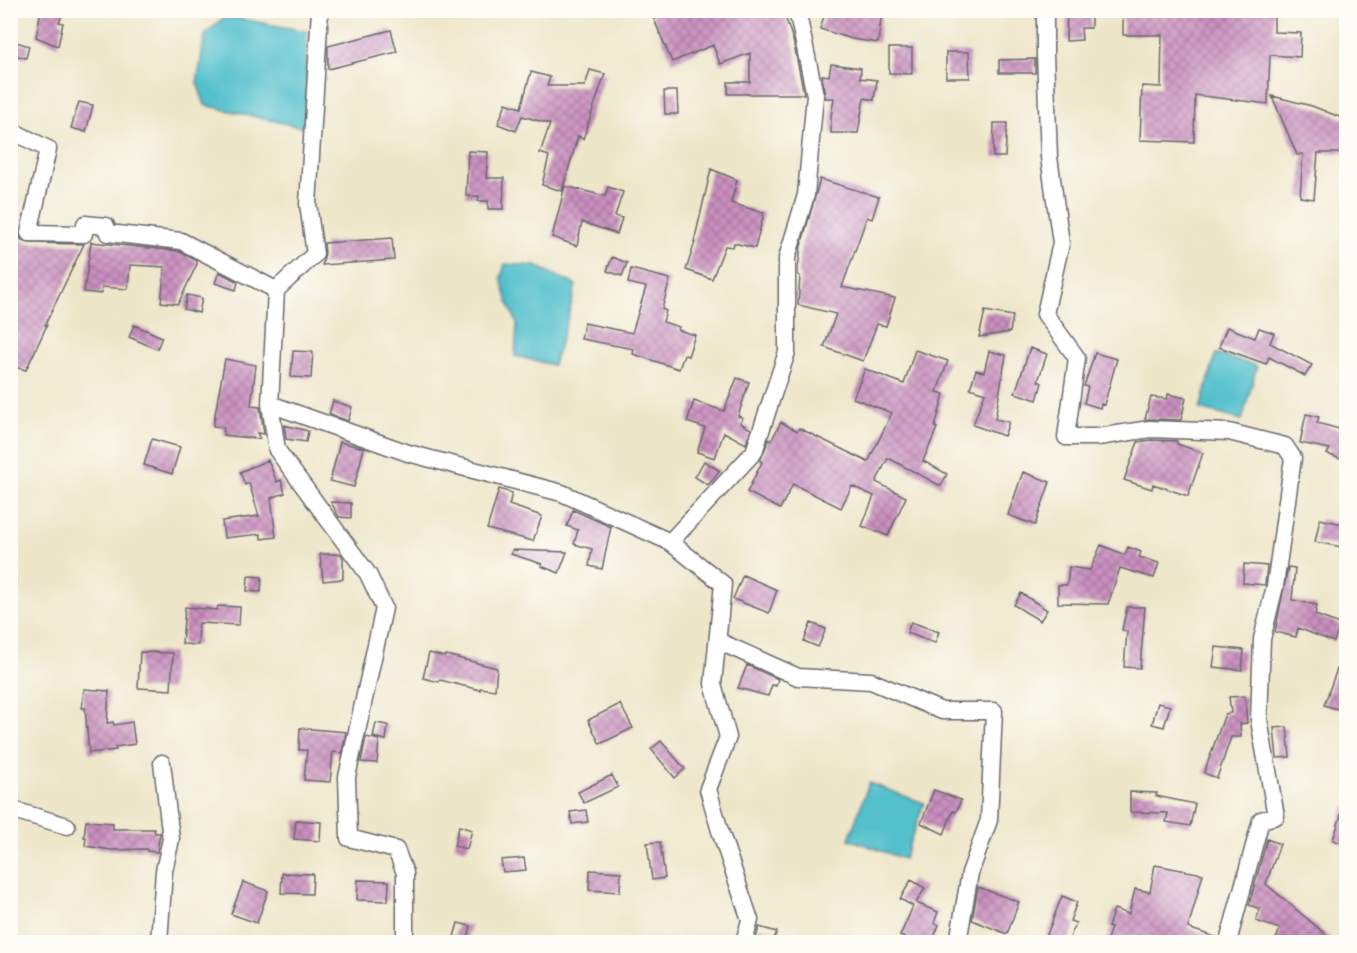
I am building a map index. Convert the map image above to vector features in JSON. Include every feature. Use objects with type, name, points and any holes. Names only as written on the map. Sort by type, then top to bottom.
[{"type":"street","points":[[320,10],[308,204],[315,254],[276,290],[270,404],[277,450],[368,574],[384,608],[348,777],[349,838],[396,850],[405,873],[405,942]]},
{"type":"street","points":[[670,542],[754,452],[787,352],[787,258],[806,195],[815,95],[796,10]]},
{"type":"street","points":[[1046,10],[1045,54],[1049,157],[1061,243],[1045,314],[1077,358],[1066,437],[1098,437],[1150,429],[1229,432],[1285,446],[1293,458],[1275,586],[1262,639],[1259,720],[1276,816],[1261,820],[1228,942]]},
{"type":"street","points":[[10,130],[48,149],[29,233],[84,234],[85,224],[106,226],[108,233],[180,241],[276,290]]},
{"type":"street","points":[[270,404],[408,453],[562,493],[670,542],[723,584],[713,684],[728,736],[708,789],[750,920],[744,942]]},
{"type":"street","points":[[718,641],[798,677],[871,681],[942,711],[994,711],[989,820],[970,873],[958,942]]},
{"type":"street","points":[[159,942],[164,871],[171,839],[162,763]]},
{"type":"street","points":[[10,809],[67,826]]},
{"type":"water","points":[[225,16],[307,31],[305,128],[205,105],[197,83],[205,35]]},
{"type":"water","points":[[505,264],[536,266],[576,285],[553,365],[515,356],[517,323],[501,278]]},
{"type":"water","points":[[1216,354],[1257,366],[1242,420],[1200,409]]},
{"type":"water","points":[[869,783],[924,803],[904,859],[849,839]]},
{"type":"building","points":[[41,10],[65,10],[59,22],[63,23],[58,46],[36,37]]},
{"type":"building","points":[[650,10],[783,10],[793,40],[804,94],[728,94],[728,82],[750,82],[750,53],[720,64],[713,45],[672,62]]},
{"type":"building","points":[[826,10],[882,10],[878,43],[852,39],[820,29]]},
{"type":"building","points":[[1067,10],[1091,10],[1091,28],[1081,28],[1082,40],[1066,41]]},
{"type":"building","points":[[1123,10],[1274,10],[1274,32],[1301,33],[1300,57],[1270,55],[1268,104],[1195,95],[1194,142],[1140,140],[1142,86],[1161,87],[1162,35],[1123,35]]},
{"type":"building","points":[[391,30],[397,52],[328,69],[328,46]]},
{"type":"building","points":[[10,40],[29,46],[26,58],[10,54]]},
{"type":"building","points":[[889,48],[912,48],[912,74],[889,73]]},
{"type":"building","points":[[946,52],[969,52],[970,78],[946,78]]},
{"type":"building","points":[[1035,59],[1035,73],[999,73],[999,60]]},
{"type":"building","points":[[831,64],[861,68],[860,78],[877,80],[874,100],[864,98],[858,133],[831,133],[834,98],[825,98],[822,75],[829,76]]},
{"type":"building","points":[[590,70],[605,74],[583,139],[578,136],[562,191],[542,185],[549,156],[540,153],[550,124],[522,116],[516,131],[498,124],[506,103],[521,108],[531,72],[550,77],[547,86],[585,86]]},
{"type":"building","points":[[664,91],[677,91],[678,114],[665,114]]},
{"type":"building","points":[[1272,96],[1312,106],[1347,120],[1347,153],[1318,153],[1314,199],[1300,197],[1303,154],[1297,155]]},
{"type":"building","points":[[79,102],[93,105],[86,132],[71,128]]},
{"type":"building","points":[[994,123],[1007,123],[1005,157],[993,157]]},
{"type":"building","points":[[468,151],[488,152],[486,178],[504,178],[503,209],[488,209],[488,201],[478,201],[479,196],[466,196]]},
{"type":"building","points":[[711,169],[737,180],[731,203],[764,213],[755,248],[734,243],[733,247],[725,246],[712,279],[686,270],[695,242]]},
{"type":"building","points":[[820,179],[879,197],[872,219],[867,217],[842,287],[895,298],[886,326],[877,324],[863,361],[824,347],[836,314],[798,305],[800,276],[798,269],[801,246]]},
{"type":"building","points":[[565,186],[605,196],[608,187],[623,192],[615,216],[622,218],[617,234],[582,222],[577,246],[552,237]]},
{"type":"building","points":[[10,234],[19,235],[22,241],[29,243],[84,244],[26,370],[10,366]]},
{"type":"building","points":[[392,238],[394,260],[322,265],[325,253],[324,243]]},
{"type":"building","points":[[91,242],[178,251],[197,261],[197,264],[178,304],[161,302],[165,267],[130,265],[128,289],[102,287],[101,294],[84,292]]},
{"type":"building","points":[[612,257],[627,263],[622,276],[607,271]]},
{"type":"building","points":[[631,269],[670,279],[662,309],[666,311],[663,322],[695,335],[688,356],[684,355],[679,369],[633,354],[634,349],[581,339],[584,323],[632,333],[646,287],[628,283]]},
{"type":"building","points":[[219,272],[238,282],[236,290],[215,283]]},
{"type":"building","points":[[187,295],[202,298],[199,313],[184,309]]},
{"type":"building","points":[[985,311],[1013,316],[1010,332],[979,337]]},
{"type":"building","points":[[134,325],[162,337],[157,349],[129,337]]},
{"type":"building","points":[[1227,327],[1255,338],[1259,328],[1274,333],[1270,343],[1312,365],[1305,376],[1269,357],[1266,364],[1219,347]]},
{"type":"building","points":[[1030,348],[1047,354],[1038,381],[1042,383],[1037,400],[1015,393]]},
{"type":"building","points":[[915,350],[948,361],[937,392],[944,394],[935,427],[937,428],[923,461],[947,474],[941,486],[888,458],[876,482],[906,497],[888,536],[862,526],[874,496],[852,486],[841,508],[793,484],[780,509],[747,492],[762,462],[760,461],[769,439],[771,441],[781,422],[797,431],[799,428],[868,462],[892,413],[853,398],[865,369],[904,384]]},
{"type":"building","points":[[293,351],[313,352],[311,378],[291,377]]},
{"type":"building","points":[[989,351],[1006,355],[995,419],[1009,422],[1004,436],[973,425],[985,393],[970,388],[976,370],[984,372]]},
{"type":"building","points":[[1095,353],[1117,359],[1104,405],[1101,404],[1100,408],[1084,403],[1088,387],[1084,386]]},
{"type":"building","points":[[225,359],[256,365],[251,406],[260,407],[264,434],[257,433],[260,439],[223,435],[224,428],[213,426]]},
{"type":"building","points":[[737,378],[749,382],[738,416],[743,418],[740,423],[751,429],[746,444],[724,432],[715,458],[697,452],[705,428],[687,422],[694,401],[724,411]]},
{"type":"building","points":[[1168,394],[1186,398],[1181,420],[1145,419],[1151,397],[1167,399]]},
{"type":"building","points":[[333,401],[352,407],[348,421],[329,414]]},
{"type":"building","points":[[1306,414],[1319,417],[1317,423],[1347,431],[1347,461],[1327,454],[1330,449],[1300,443]]},
{"type":"building","points":[[284,425],[308,431],[306,442],[286,439]]},
{"type":"building","points":[[152,439],[180,447],[172,474],[144,465]]},
{"type":"building","points":[[1177,441],[1177,444],[1203,453],[1188,496],[1153,484],[1152,489],[1124,480],[1138,442]]},
{"type":"building","points":[[340,442],[364,448],[354,487],[330,481]]},
{"type":"building","points":[[268,460],[277,482],[281,480],[285,493],[271,498],[276,537],[261,539],[261,534],[224,538],[222,521],[259,516],[249,483],[245,485],[240,472]]},
{"type":"building","points":[[704,461],[720,471],[708,485],[695,477]]},
{"type":"building","points":[[1023,472],[1050,482],[1035,525],[1008,515]]},
{"type":"building","points":[[499,489],[512,493],[509,505],[542,516],[533,541],[487,529]]},
{"type":"building","points":[[331,502],[351,503],[351,518],[339,517]]},
{"type":"building","points":[[573,510],[611,527],[602,569],[589,566],[592,549],[574,544],[578,530],[567,526]]},
{"type":"building","points":[[1320,519],[1347,525],[1347,548],[1315,542]]},
{"type":"building","points":[[1101,545],[1125,555],[1128,547],[1141,552],[1139,557],[1159,563],[1154,578],[1120,568],[1108,604],[1058,603],[1058,585],[1067,585],[1069,567],[1090,570]]},
{"type":"building","points":[[512,550],[567,552],[559,573],[541,566],[542,564],[511,554]]},
{"type":"building","points":[[320,554],[341,554],[343,579],[323,581]]},
{"type":"building","points":[[1244,564],[1267,566],[1265,585],[1243,583]]},
{"type":"building","points":[[1288,567],[1295,568],[1292,600],[1317,605],[1315,615],[1340,624],[1334,642],[1298,628],[1296,637],[1275,632]]},
{"type":"building","points":[[743,575],[777,590],[769,613],[733,599]]},
{"type":"building","points":[[248,576],[262,577],[261,592],[247,591]]},
{"type":"building","points":[[1021,593],[1047,610],[1040,621],[1014,605]]},
{"type":"building","points":[[218,606],[240,607],[239,625],[199,623],[198,645],[182,644],[185,607],[217,610]]},
{"type":"building","points":[[1127,607],[1145,607],[1140,668],[1124,667],[1127,631],[1122,630]]},
{"type":"building","points":[[911,622],[939,632],[935,643],[907,633]]},
{"type":"building","points":[[811,623],[826,629],[818,647],[804,641]]},
{"type":"building","points":[[1216,647],[1244,650],[1242,670],[1213,667]]},
{"type":"building","points":[[140,652],[173,653],[171,690],[138,688]]},
{"type":"building","points":[[429,653],[497,668],[495,690],[480,688],[480,690],[423,678]]},
{"type":"building","points":[[747,665],[778,679],[776,686],[772,685],[768,696],[738,688]]},
{"type":"building","points":[[1337,669],[1347,672],[1347,682],[1337,709],[1324,705]]},
{"type":"building","points":[[84,689],[109,691],[107,723],[113,722],[114,725],[132,722],[135,744],[115,747],[116,750],[89,753],[85,708],[82,708]]},
{"type":"building","points":[[1245,696],[1247,723],[1240,724],[1241,737],[1231,737],[1217,778],[1204,773],[1225,714],[1231,713],[1229,697]]},
{"type":"building","points":[[1158,703],[1170,706],[1164,727],[1152,724]]},
{"type":"building","points":[[620,704],[633,728],[600,744],[588,720]]},
{"type":"building","points":[[376,723],[388,725],[386,740],[373,737]]},
{"type":"building","points":[[1287,727],[1290,757],[1277,758],[1274,728]]},
{"type":"building","points":[[300,728],[346,732],[342,753],[333,752],[330,782],[304,780],[307,750],[299,750]]},
{"type":"building","points":[[366,737],[379,740],[377,763],[361,762]]},
{"type":"building","points":[[661,741],[685,769],[675,778],[651,749]]},
{"type":"building","points":[[612,775],[618,787],[584,803],[578,792]]},
{"type":"building","points":[[934,790],[961,800],[956,812],[953,811],[944,834],[921,823]]},
{"type":"building","points":[[1130,792],[1157,793],[1156,796],[1195,804],[1190,826],[1166,822],[1168,813],[1130,812]]},
{"type":"building","points":[[1344,806],[1347,806],[1347,845],[1333,840]]},
{"type":"building","points":[[586,810],[588,822],[572,824],[570,812]]},
{"type":"building","points":[[296,820],[321,822],[320,841],[294,839]]},
{"type":"building","points":[[86,821],[113,823],[113,829],[154,829],[155,833],[160,833],[157,852],[147,851],[147,849],[112,850],[85,846]]},
{"type":"building","points":[[459,826],[472,830],[467,849],[454,846]]},
{"type":"building","points":[[1267,839],[1280,844],[1266,884],[1335,942],[1275,942],[1280,929],[1256,921],[1260,909],[1249,905]]},
{"type":"building","points":[[660,842],[665,878],[652,880],[647,843]]},
{"type":"building","points":[[524,858],[526,870],[503,872],[501,860]]},
{"type":"building","points":[[1155,865],[1203,874],[1188,928],[1218,938],[1218,942],[1152,942],[1139,939],[1138,942],[1106,942],[1114,909],[1129,914],[1135,889],[1150,892]]},
{"type":"building","points":[[590,870],[621,872],[620,892],[589,890]]},
{"type":"building","points":[[282,873],[313,874],[312,894],[281,893]]},
{"type":"building","points":[[358,880],[389,881],[388,901],[357,900]]},
{"type":"building","points":[[911,880],[925,888],[916,903],[938,912],[934,923],[939,925],[932,942],[914,942],[900,936],[913,906],[900,899]]},
{"type":"building","points":[[243,882],[268,891],[257,923],[231,914]]},
{"type":"building","points":[[978,887],[1019,902],[1007,934],[972,920]]},
{"type":"building","points":[[1062,896],[1077,902],[1070,921],[1076,923],[1068,942],[1044,942]]},
{"type":"building","points":[[458,923],[471,926],[467,940],[454,937]]},
{"type":"building","points":[[759,927],[777,932],[772,942],[755,942]]}]
